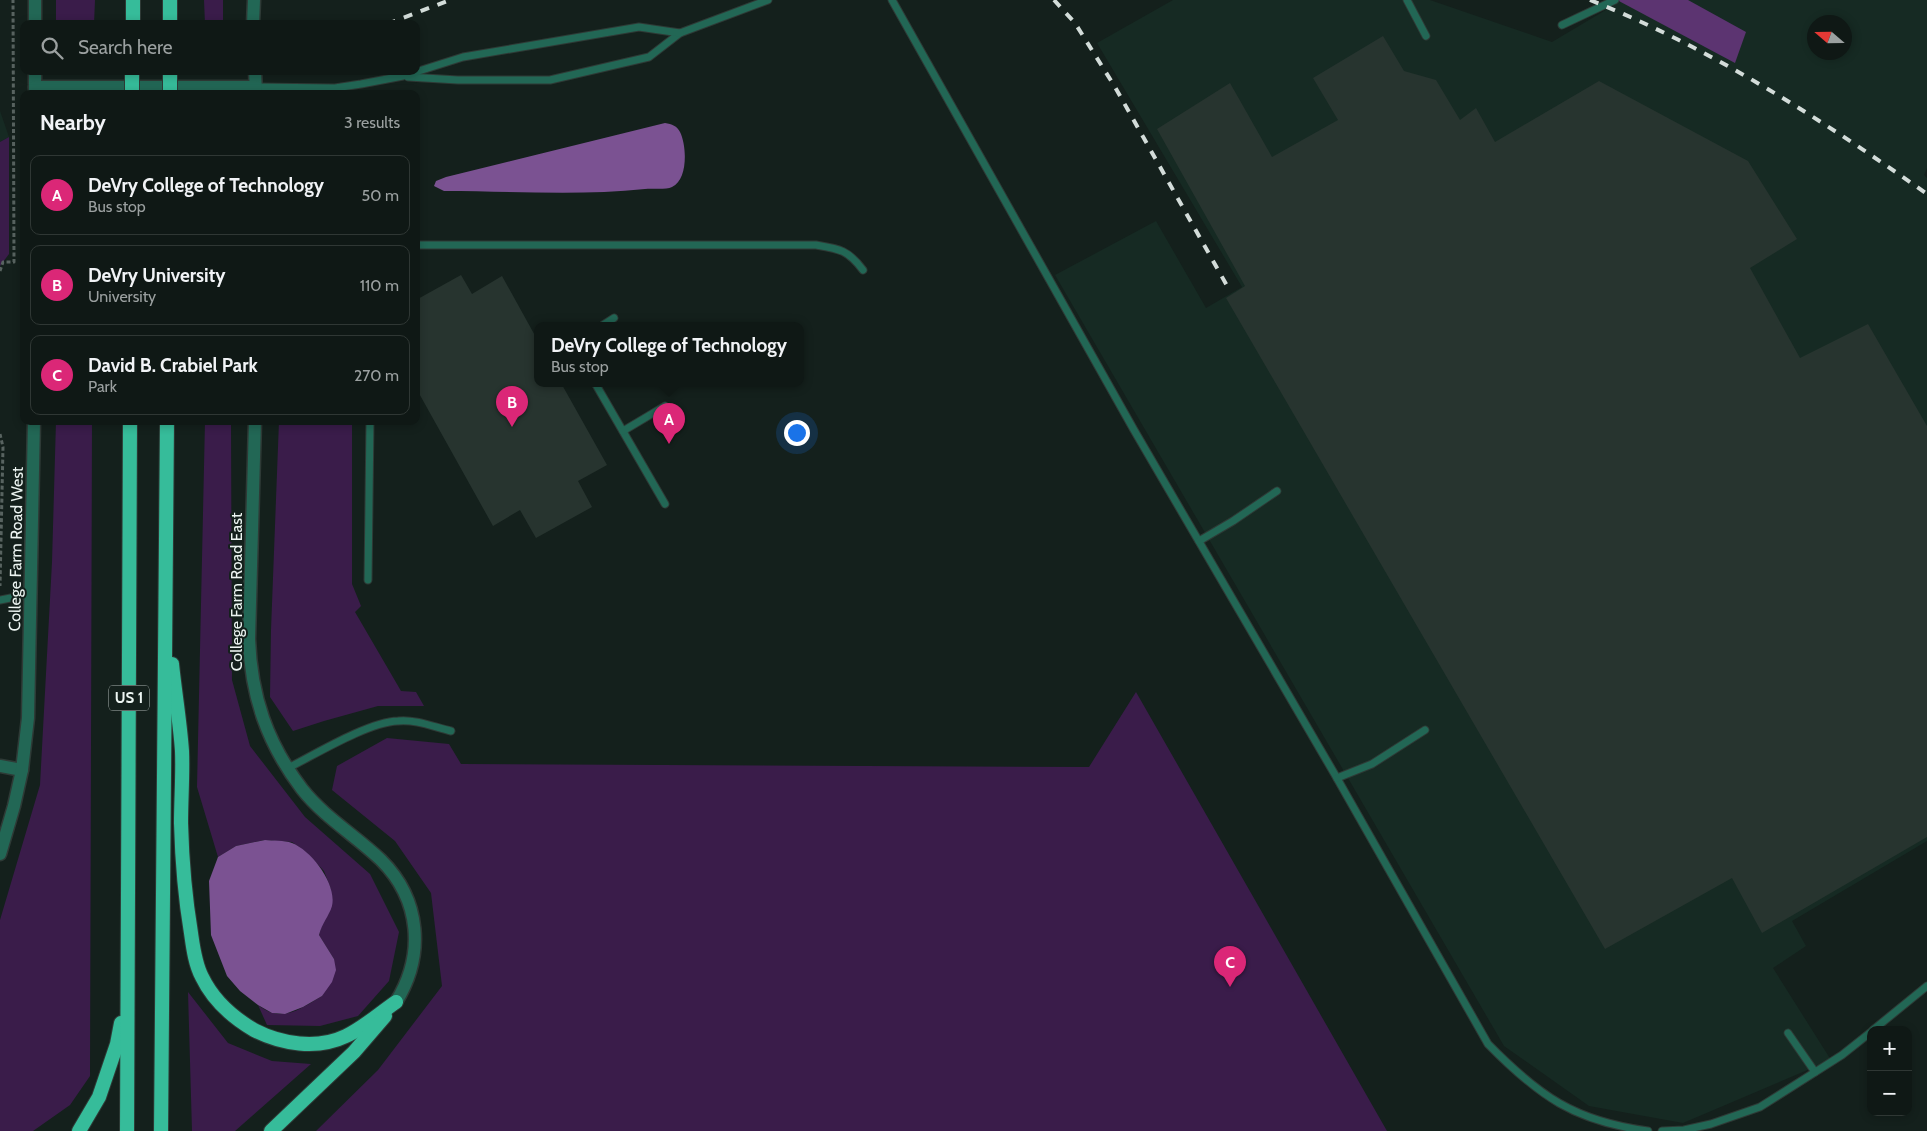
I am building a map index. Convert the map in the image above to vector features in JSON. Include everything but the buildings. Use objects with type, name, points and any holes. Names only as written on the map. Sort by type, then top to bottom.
[{"type":"highway","points":[[132,0],[133,20]]},
{"type":"highway","points":[[170,0],[170,20]]},
{"type":"highway","points":[[132,75],[132,90]]},
{"type":"highway","points":[[170,75],[170,90]]},
{"type":"highway","name":"US 1","points":[[127,1131],[130,425]]},
{"type":"highway","name":"US 1","points":[[161,1131],[167,425]]},
{"type":"highway","points":[[165,606],[182,751],[181,823],[184,886],[192,937],[201,976],[217,1001],[238,1020],[261,1034],[286,1042],[321,1043],[346,1036],[396,1002]]},
{"type":"highway","points":[[78,1131],[99,1097],[118,1044],[128,976]]},
{"type":"highway","points":[[271,1131],[354,1052],[396,1002]]},
{"type":"street","points":[[35,0],[35,20]]},
{"type":"street","points":[[253,20],[254,0]]},
{"type":"street","points":[[36,75],[36,90]]},
{"type":"street","points":[[255,75],[256,90]]},
{"type":"street","name":"College Farm Road West","points":[[0,854],[22,770],[28,718],[34,425]]},
{"type":"street","name":"College Farm Road East","points":[[255,425],[249,615],[252,680],[261,716],[288,768],[314,803],[380,860],[398,882],[405,895],[414,923],[414,950],[409,977],[396,1002]]},
{"type":"street","points":[[0,766],[22,770]]},
{"type":"lane","points":[[403,76],[458,80],[550,80],[649,57],[680,33],[768,0]]},
{"type":"lane","points":[[892,0],[1134,430],[1337,778],[1488,1044],[1515,1071],[1544,1094],[1579,1115],[1618,1127],[1648,1131]]},
{"type":"lane","points":[[1407,0],[1426,36]]},
{"type":"lane","points":[[1562,25],[1615,0]]},
{"type":"lane","points":[[420,71],[463,57],[638,26],[680,33]]},
{"type":"lane","points":[[256,90],[335,88],[406,75]]},
{"type":"lane","points":[[420,245],[816,245],[839,249],[853,257],[863,270]]},
{"type":"lane","points":[[608,322],[614,318]]},
{"type":"lane","points":[[597,387],[665,504]]},
{"type":"lane","points":[[623,431],[665,406]]},
{"type":"lane","points":[[368,580],[370,425]]},
{"type":"lane","points":[[1199,541],[1233,521],[1277,491]]},
{"type":"lane","points":[[0,600],[31,594]]},
{"type":"lane","points":[[288,768],[363,731],[388,722],[408,721],[451,731]]},
{"type":"lane","points":[[1337,778],[1372,764],[1425,730]]},
{"type":"lane","points":[[1878,1026],[1927,986]]},
{"type":"lane","points":[[1788,1033],[1815,1072]]},
{"type":"lane","points":[[1662,1131],[1684,1130],[1710,1124],[1760,1107],[1842,1055],[1867,1035]]},
{"type":"path","points":[[0,271],[3,262],[14,262],[13,0]]},
{"type":"path","points":[[0,434],[2,447],[0,586]]},
{"type":"shaded area","points":[[56,0],[95,0],[94,20],[56,20]]},
{"type":"shaded area","points":[[204,0],[223,0],[223,20],[205,20]]},
{"type":"shaded area","points":[[1173,0],[1430,0],[1552,42],[1621,1],[1735,62],[1683,0],[1927,0],[1927,168],[1924,175],[1927,178],[1927,841],[1792,921],[1806,946],[1773,968],[1831,1060],[1683,1123],[1589,1106],[1504,1046],[1055,275],[1156,221],[1206,308],[1242,287],[1097,43]]},
{"type":"shaded area","points":[[1617,0],[1688,0],[1746,32],[1735,63]]},
{"type":"shaded area","points":[[0,111],[9,137],[0,142]]},
{"type":"shaded area","points":[[665,123],[679,130],[685,154],[681,177],[677,183],[669,188],[545,193],[444,191],[434,186],[436,181],[446,177]]},
{"type":"shaded area","points":[[9,137],[9,254],[0,266],[0,142]]},
{"type":"shaded area","points":[[56,425],[92,425],[90,1076],[70,1105],[33,1131],[0,1131],[0,920],[40,785],[52,562]]},
{"type":"shaded area","points":[[205,425],[231,425],[232,680],[250,746],[305,817],[370,874],[399,932],[389,981],[358,1016],[320,1026],[267,1025],[258,1005],[271,1012],[286,1014],[322,996],[334,959],[319,935],[322,924],[329,913],[331,889],[324,871],[307,853],[292,842],[264,840],[236,846],[218,857],[197,787]]},
{"type":"shaded area","points":[[279,425],[352,425],[352,584],[361,606],[355,612],[401,691],[416,692],[424,706],[378,706],[293,731],[270,697]]},
{"type":"shaded area","points":[[1136,692],[1387,1131],[316,1131],[378,1070],[442,986],[431,893],[395,841],[332,790],[337,766],[387,738],[449,744],[461,764],[1089,767]]},
{"type":"shaded area","points":[[265,840],[292,843],[300,847],[321,869],[331,888],[333,897],[331,910],[319,935],[334,959],[336,970],[332,982],[322,996],[303,1007],[285,1014],[272,1013],[240,991],[227,976],[211,935],[209,881],[218,857],[236,846]]},
{"type":"shaded area","points":[[188,992],[228,1043],[272,1061],[311,1064],[235,1131],[192,1131]]},
{"type":"railway","points":[[398,20],[450,0]]},
{"type":"railway","points":[[1054,0],[1075,23],[1115,87],[1230,291]]},
{"type":"railway","points":[[1590,0],[1679,40],[1764,87],[1806,112],[1927,194]]},
{"type":"place","name":"DeVry University","points":[[512,427]]},
{"type":"place","name":"DeVry College of Technology","points":[[669,444]]},
{"type":"place","name":"David B. Crabiel Park","points":[[1230,987]]}]
